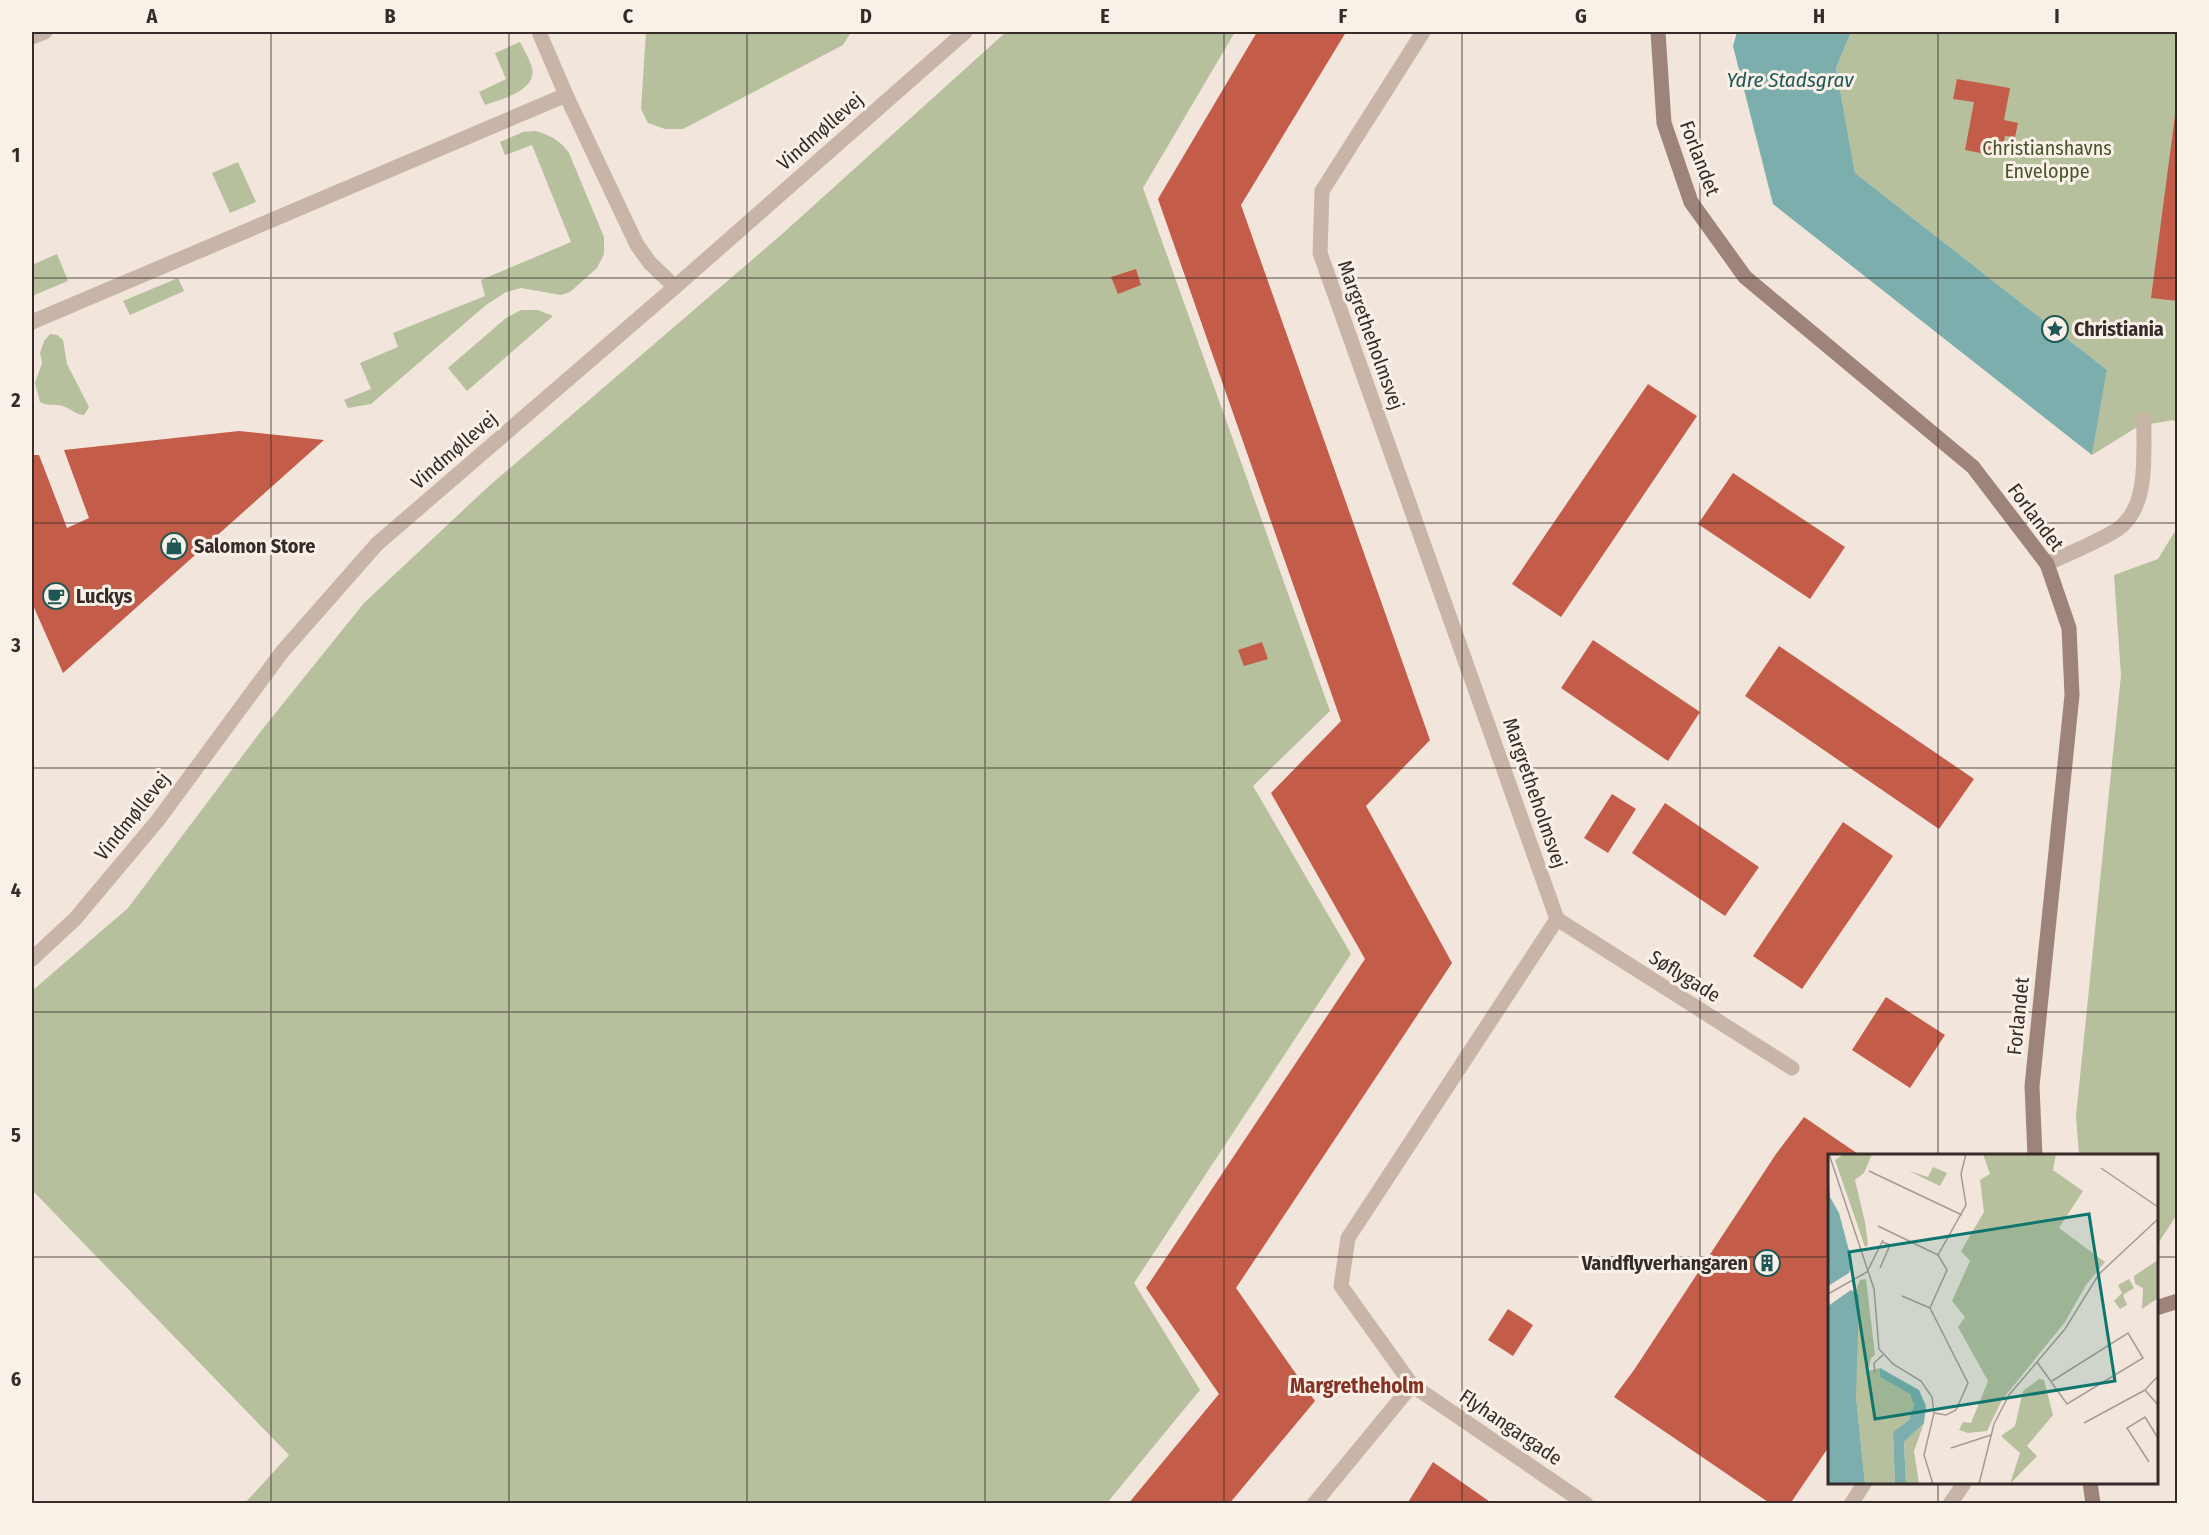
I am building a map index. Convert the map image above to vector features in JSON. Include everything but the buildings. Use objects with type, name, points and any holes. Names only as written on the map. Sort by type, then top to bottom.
[{"type":"street","points":[[32,37],[45,32]]},
{"type":"street","points":[[539,32],[566,95],[637,245],[650,263],[675,287]]},
{"type":"street","name":"Vindmøllevej","points":[[32,959],[75,919],[158,820],[282,652],[377,544],[675,287],[965,32]]},
{"type":"street","name":"Margretheholmsvej","points":[[1423,32],[1322,192],[1320,253],[1557,919]]},
{"type":"street","name":"Forlandet","points":[[1658,32],[1664,123],[1691,202],[1745,278],[1973,467],[2047,564],[2069,628],[2072,695],[2032,1086],[2035,1154]]},
{"type":"street","points":[[32,322],[566,95]]},
{"type":"street","points":[[2047,564],[2119,528],[2134,509],[2142,483],[2144,420]]},
{"type":"street","points":[[1314,1503],[1412,1385],[1341,1286],[1348,1238],[1557,919]]},
{"type":"street","name":"Søflygade","points":[[1557,919],[1791,1068]]},
{"type":"street","points":[[2158,1308],[2178,1301]]},
{"type":"street","name":"Flyhangargade","points":[[1412,1385],[1586,1503]]},
{"type":"street","points":[[1851,1503],[1864,1484]]},
{"type":"street","points":[[1950,1503],[1964,1484]]},
{"type":"street","points":[[2090,1484],[2093,1503]]},
{"type":"green space","points":[[646,32],[851,32],[843,45],[683,129],[665,129],[648,123],[641,109]]},
{"type":"green space","points":[[1006,32],[1235,32],[1143,188],[1330,711],[1253,786],[1351,954],[1134,1283],[1200,1390],[1107,1503],[245,1503],[289,1455],[32,1190],[32,991],[128,908],[261,731],[364,603],[489,486],[781,235]]},
{"type":"green space","name":"Christianshavns Enveloppe","points":[[1851,32],[2177,32],[2177,423],[2173,420],[2139,426],[2092,455],[2107,370],[1855,173],[1836,68]]},
{"type":"green space","points":[[520,42],[532,68],[529,83],[508,97],[485,105],[479,92],[506,79],[495,53]]},
{"type":"green space","points":[[536,131],[555,139],[569,153],[604,237],[604,254],[597,268],[570,292],[561,295],[521,288],[506,292],[486,305],[371,404],[348,408],[344,400],[371,389],[360,363],[398,347],[393,333],[485,296],[481,280],[571,242],[532,145],[505,155],[500,142],[523,132]]},
{"type":"green space","points":[[238,162],[256,202],[230,213],[212,173]]},
{"type":"green space","points":[[57,254],[68,281],[32,296],[32,265]]},
{"type":"green space","points":[[178,278],[184,291],[130,315],[123,301]]},
{"type":"green space","points":[[521,310],[538,310],[553,316],[467,391],[448,368],[506,318]]},
{"type":"green space","points":[[50,334],[57,335],[63,340],[67,364],[89,407],[84,415],[62,406],[40,402],[35,383],[42,363],[40,353],[44,341]]},
{"type":"green space","points":[[2177,528],[2178,1213],[2158,1243],[2158,1154],[2079,1154],[2076,1116],[2121,675],[2114,575],[2158,559]]},
{"type":"water","name":"Ydre Stadsgrav","points":[[1737,32],[1851,32],[1836,68],[1855,173],[2107,370],[2092,455],[1773,204],[1733,46]]},
{"type":"place","name":"Christiania","points":[[2055,329]]},
{"type":"place","name":"Salomon Store","points":[[174,546]]},
{"type":"place","name":"Luckys","points":[[56,596]]},
{"type":"place","name":"Vandflyverhangaren","points":[[1767,1263]]},
{"type":"district","name":"Margretheholm","points":[[1357,1386]]}]
